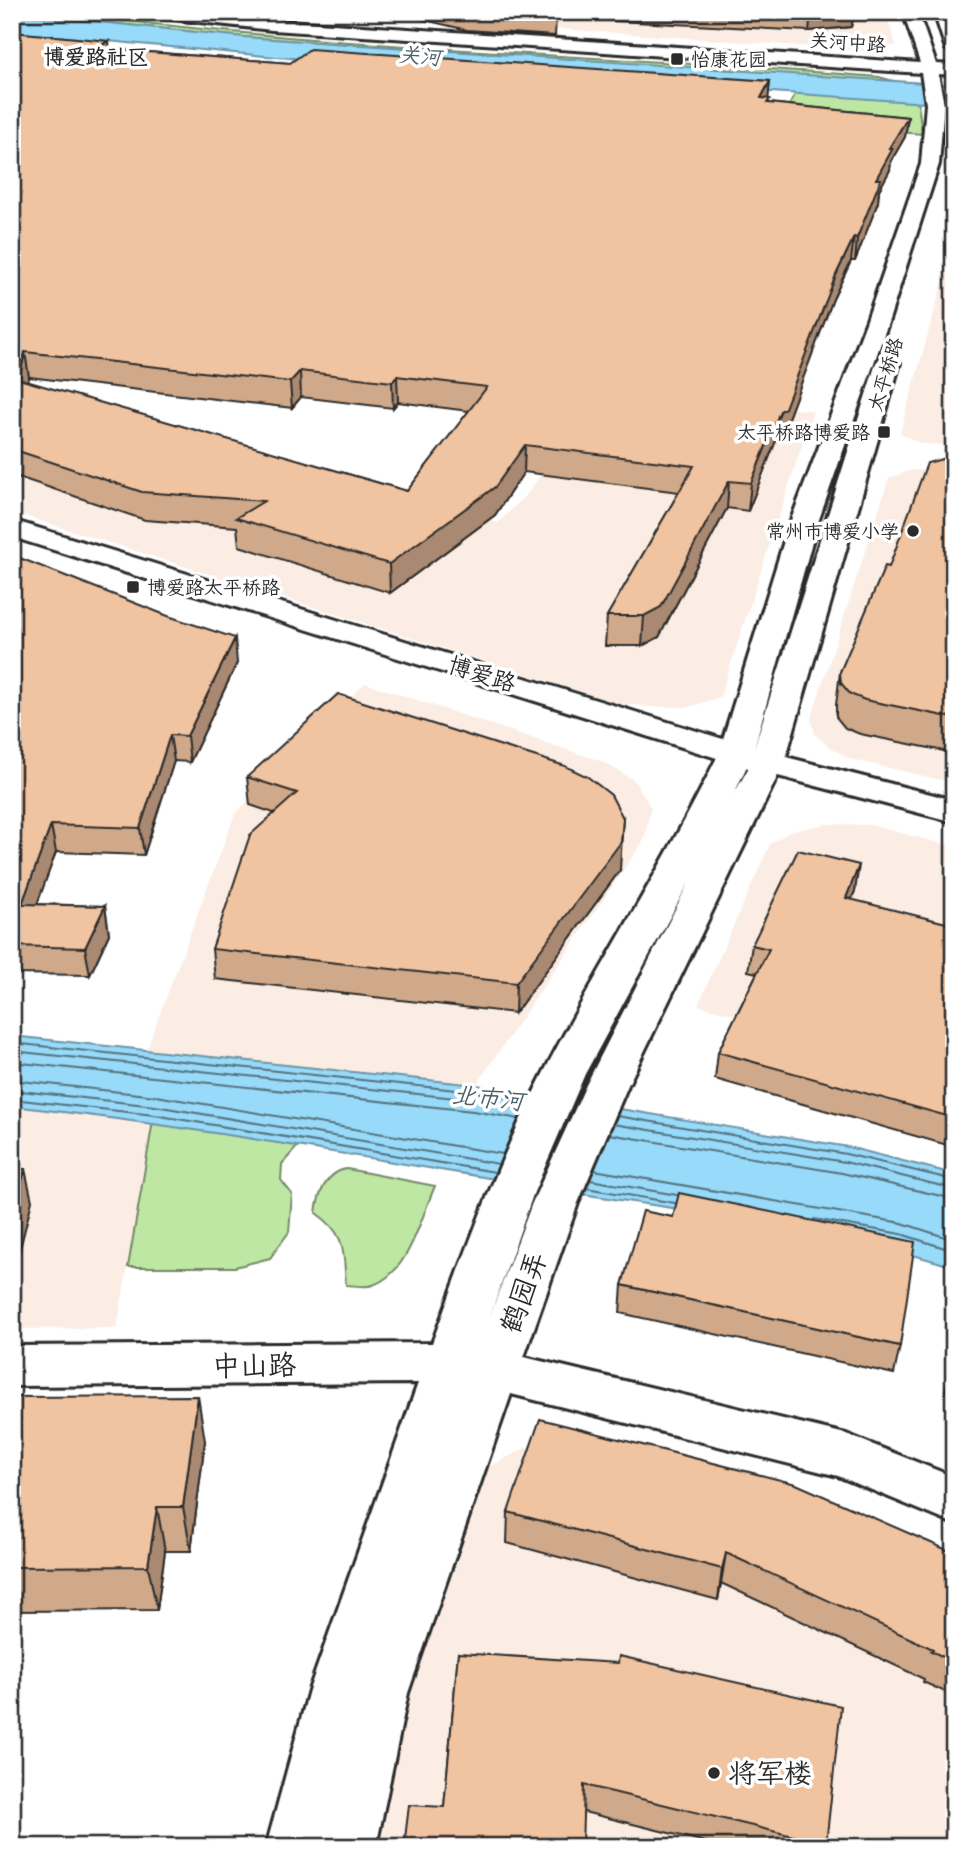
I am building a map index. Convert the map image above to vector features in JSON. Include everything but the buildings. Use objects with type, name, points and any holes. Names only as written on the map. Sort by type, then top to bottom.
[{"type":"main road","name":"关河中路","points":[[154,12],[272,25],[928,69],[954,62]]},
{"type":"main road","name":"关河中路","points":[[209,12],[954,71]]},
{"type":"main road","points":[[533,1197],[564,1074],[700,829],[751,758],[802,528],[878,320],[930,164],[935,106],[928,69],[910,12]]},
{"type":"main road","points":[[941,12],[954,50]]},
{"type":"main road","name":"太平桥路","points":[[751,758],[954,146]]},
{"type":"main road","name":"博爱路","points":[[12,528],[751,758],[954,811]]},
{"type":"main road","name":"鹤园弄","points":[[345,1847],[379,1693],[472,1366],[533,1197],[607,1086],[751,758]]},
{"type":"main road","name":"中山路","points":[[12,1366],[472,1366],[846,1456],[954,1501]]},
{"type":"main road","name":"鹤园弄","points":[[297,1847],[338,1690],[438,1403],[472,1366]]},
{"type":"shaded area","points":[[321,12],[885,12],[896,45],[869,51]]},
{"type":"shaded area","points":[[954,242],[954,445],[921,444],[900,433]]},
{"type":"shaded area","points":[[12,382],[498,523],[529,492],[599,387],[813,411],[720,697],[689,707],[649,707],[617,703],[12,512]]},
{"type":"shaded area","points":[[912,470],[954,471],[954,783],[850,759],[829,747],[815,734],[811,719],[889,478]]},
{"type":"shaded area","points":[[365,683],[601,761],[634,780],[651,808],[644,840],[476,1085],[146,1051],[235,814]]},
{"type":"shaded area","points":[[826,824],[871,825],[954,847],[954,1073],[698,1005],[770,844],[791,831]]},
{"type":"shaded area","points":[[12,1106],[153,1121],[117,1328],[12,1329]]},
{"type":"shaded area","points":[[550,1435],[954,1570],[954,1847],[369,1847],[401,1691],[487,1468]]},
{"type":"green space","points":[[57,12],[262,35],[776,69],[879,77],[897,82],[244,37],[12,13]]},
{"type":"green space","points":[[796,93],[918,102],[922,134],[779,123]]},
{"type":"green space","points":[[153,1121],[298,1146],[282,1164],[281,1180],[292,1194],[289,1232],[270,1258],[235,1267],[128,1267]]},
{"type":"green space","points":[[347,1169],[435,1186],[405,1257],[385,1279],[370,1286],[346,1285],[342,1244],[333,1229],[316,1213],[319,1198],[329,1179]]},
{"type":"water","name":"关河","points":[[12,13],[244,37],[954,85],[954,105],[276,57],[12,32]]},
{"type":"water","name":"北市河","points":[[12,1036],[476,1085],[848,1147],[954,1174],[954,1267],[861,1242],[764,1223],[222,1134],[12,1106]]},
{"type":"place","name":"怡康花园","points":[[677,59]]},
{"type":"place","name":"太平桥路博爱路","points":[[884,432]]},
{"type":"place","name":"常州市博爱小学","points":[[913,531]]},
{"type":"place","name":"博爱路太平桥路","points":[[133,587]]},
{"type":"place","name":"将军楼","points":[[714,1773]]},
{"type":"district","name":"博爱路社区","points":[[96,57]]}]
